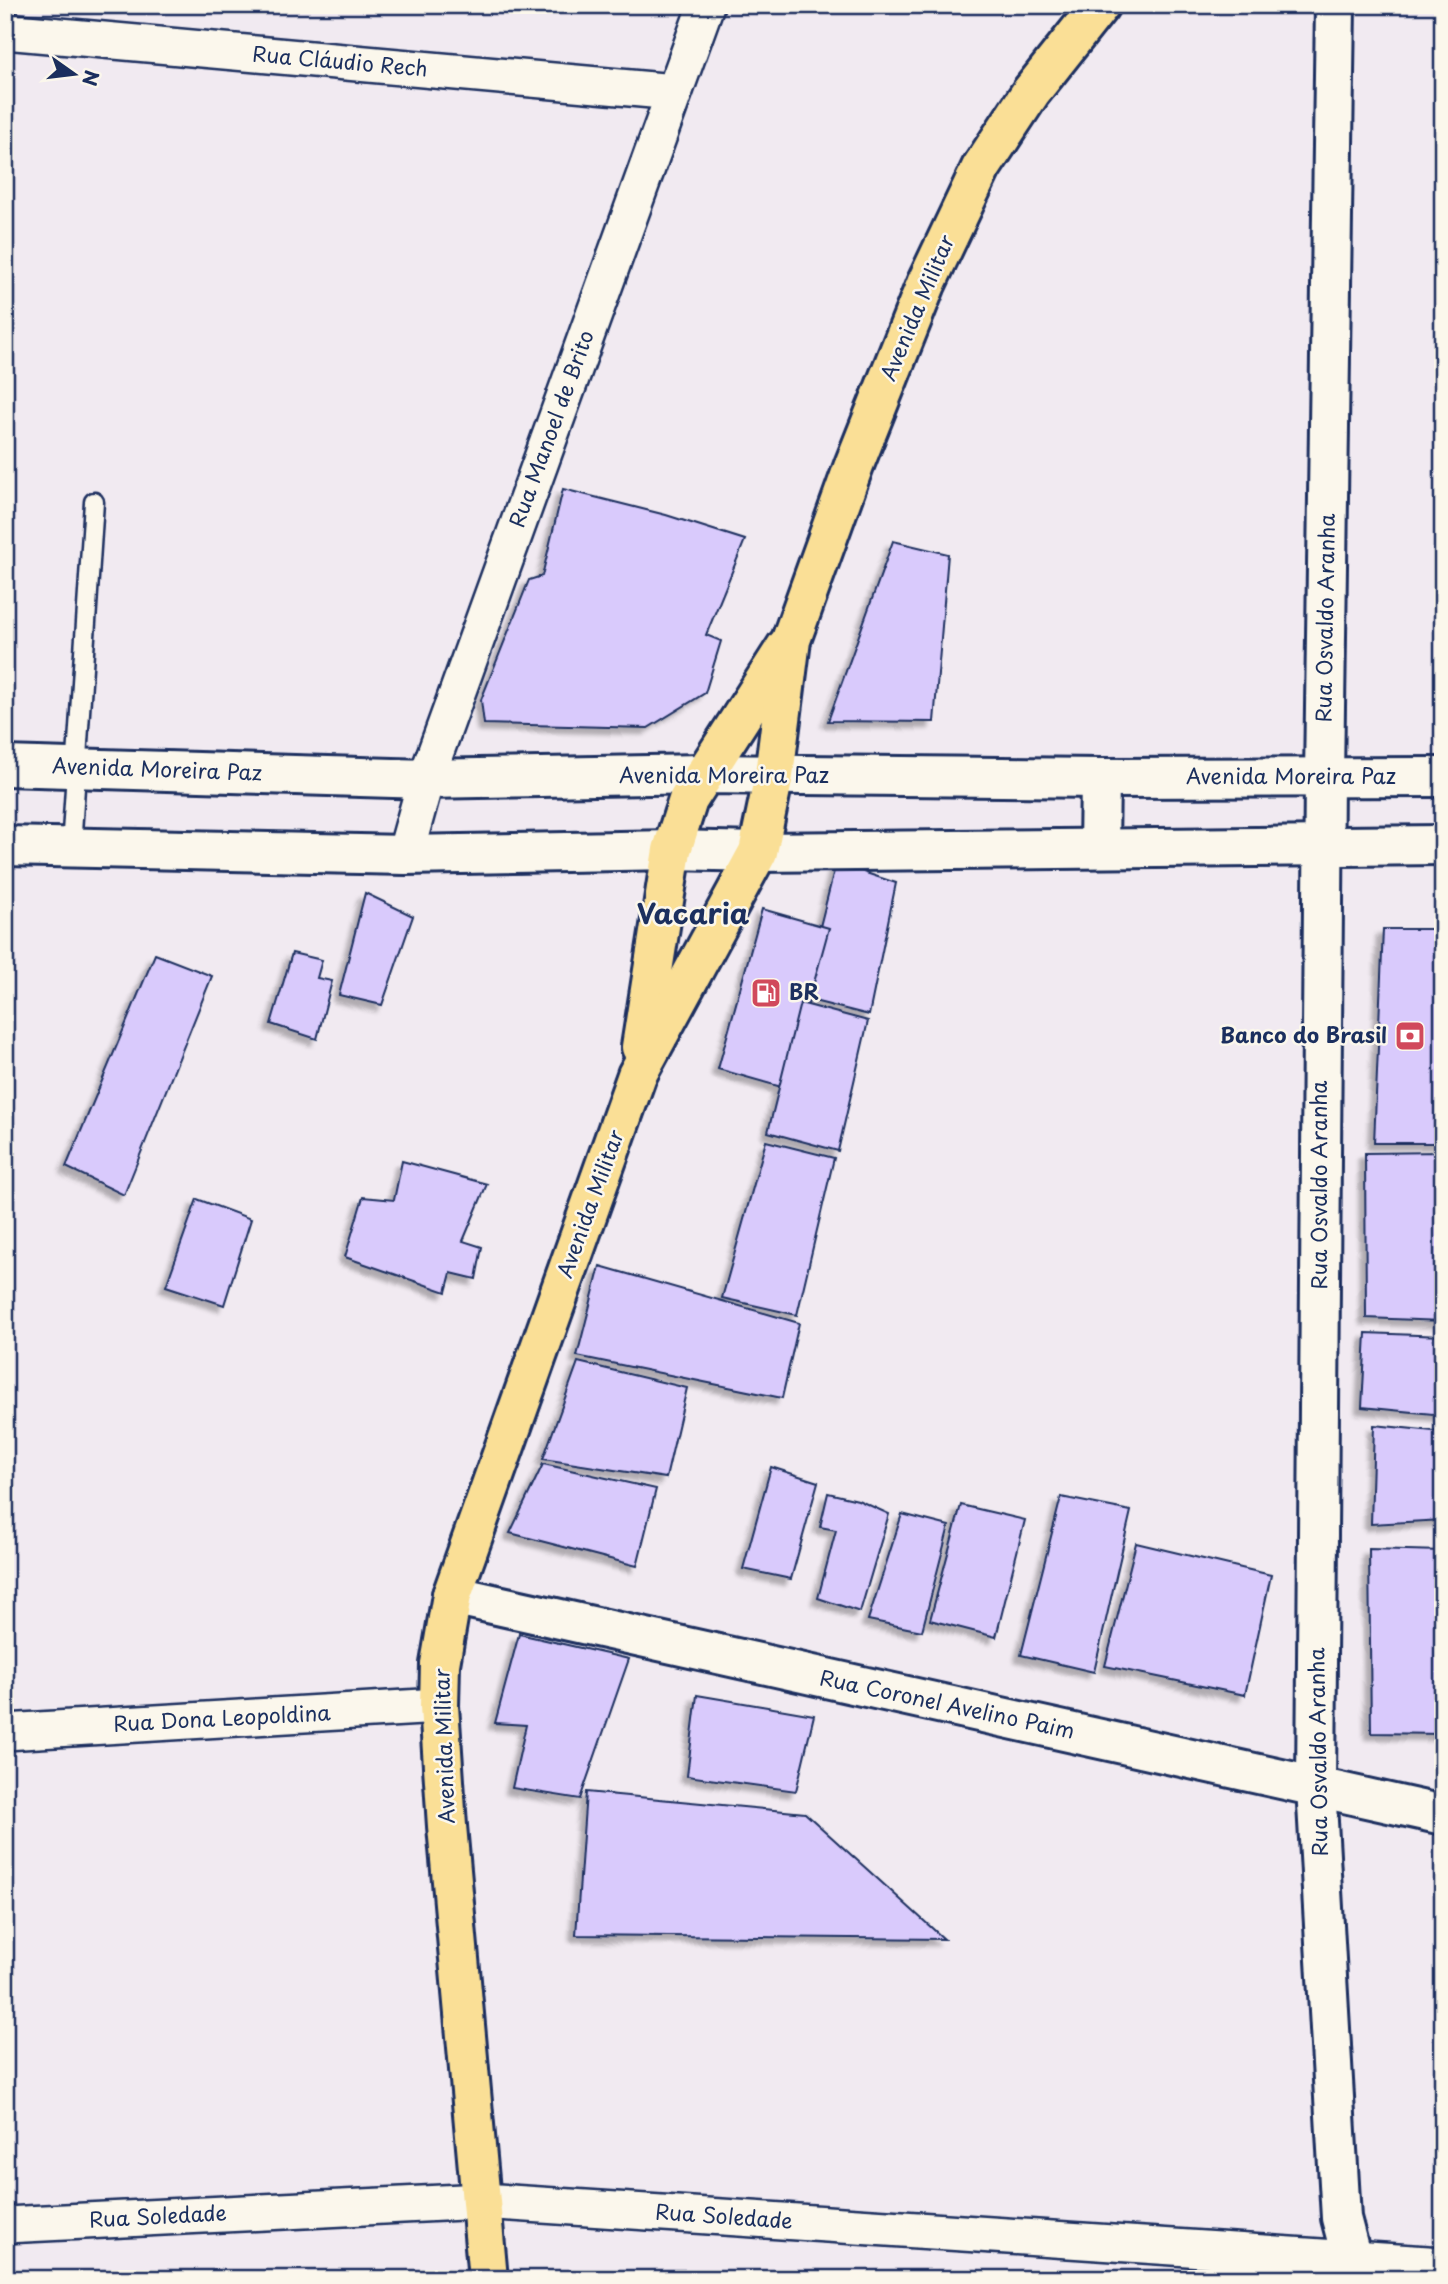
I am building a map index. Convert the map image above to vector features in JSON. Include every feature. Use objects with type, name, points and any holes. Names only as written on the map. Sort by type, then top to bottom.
[{"type":"highway","name":"Avenida Militar","points":[[488,2279],[447,1826],[439,1706],[440,1664],[452,1595],[637,1076],[758,852],[774,775],[791,639],[853,465],[921,297],[981,168],[1031,92],[1100,5]]},
{"type":"highway","name":"Avenida Militar","points":[[637,1076],[672,850],[688,800],[791,639]]},
{"type":"street","name":"Rua Manoel de Brito","points":[[405,855],[426,779],[706,5]]},
{"type":"street","name":"Rua Osvaldo Aranha","points":[[1335,5],[1323,845],[1316,1787],[1341,2218],[1355,2269]]},
{"type":"street","name":"Rua Cláudio Rech","points":[[5,31],[674,92]]},
{"type":"street","name":"Avenida Moreira Paz","points":[[5,766],[426,779],[703,774],[1100,778],[1443,776]]},
{"type":"street","points":[[1099,848],[1100,778]]},
{"type":"street","points":[[5,846],[405,855],[672,850],[758,852],[1443,845]]},
{"type":"street","name":"Rua Coronel Avelino Paim","points":[[452,1595],[1443,1815]]},
{"type":"street","name":"Rua Dona Leopoldina","points":[[5,1732],[439,1706]]},
{"type":"street","name":"Rua Soledade","points":[[5,2225],[482,2200],[1355,2269],[1443,2265]]},
{"type":"lane","points":[[71,848],[94,502]]},
{"type":"building","points":[[563,489],[666,515],[745,540],[706,635],[721,641],[705,693],[648,728],[484,724],[481,700],[529,580],[542,576]]},
{"type":"building","points":[[893,541],[948,554],[934,722],[828,721]]},
{"type":"building","points":[[836,863],[896,883],[869,1015],[802,998]]},
{"type":"building","points":[[365,893],[413,916],[382,1005],[339,995]]},
{"type":"building","points":[[762,909],[829,928],[785,1088],[718,1069]]},
{"type":"building","name":"Banco do Brasil","points":[[1383,929],[1443,929],[1443,1143],[1374,1143]]},
{"type":"building","points":[[292,953],[322,960],[317,978],[332,981],[317,1039],[271,1024]]},
{"type":"building","points":[[155,954],[212,976],[124,1195],[66,1167]]},
{"type":"building","points":[[800,1003],[868,1021],[838,1151],[768,1132]]},
{"type":"building","points":[[766,1141],[834,1158],[797,1315],[722,1298]]},
{"type":"building","points":[[1443,1152],[1443,1321],[1366,1318],[1365,1153]]},
{"type":"building","points":[[402,1161],[487,1184],[463,1241],[482,1247],[476,1279],[451,1273],[446,1292],[345,1257],[363,1197],[394,1200]]},
{"type":"building","points":[[197,1199],[251,1219],[224,1305],[166,1286]]},
{"type":"building","points":[[600,1266],[799,1323],[782,1398],[577,1356]]},
{"type":"building","points":[[1366,1333],[1443,1336],[1443,1415],[1362,1407]]},
{"type":"building","points":[[578,1362],[687,1388],[666,1478],[543,1459]]},
{"type":"building","points":[[1374,1425],[1443,1432],[1443,1520],[1371,1524]]},
{"type":"building","points":[[543,1464],[656,1489],[637,1566],[510,1533]]},
{"type":"building","points":[[771,1467],[818,1482],[791,1579],[743,1569]]},
{"type":"building","points":[[828,1493],[858,1500],[889,1514],[860,1612],[818,1598],[836,1530],[820,1527]]},
{"type":"building","points":[[1061,1497],[1131,1511],[1094,1672],[1021,1655]]},
{"type":"building","points":[[961,1505],[1025,1520],[996,1637],[930,1620]]},
{"type":"building","points":[[902,1514],[949,1526],[922,1631],[868,1620]]},
{"type":"building","points":[[1136,1543],[1271,1575],[1245,1695],[1105,1666]]},
{"type":"building","points":[[1369,1549],[1443,1551],[1443,1734],[1371,1733]]},
{"type":"building","points":[[519,1634],[629,1659],[580,1799],[512,1788],[526,1725],[495,1723]]},
{"type":"building","points":[[697,1695],[814,1715],[796,1791],[687,1776]]},
{"type":"building","points":[[586,1792],[805,1813],[944,1939],[576,1935]]},
{"type":"place","name":"BR","points":[[766,993]]},
{"type":"place","name":"Banco do Brasil","points":[[1410,1036]]},
{"type":"district","name":"Vacaria","points":[[693,914]]}]
